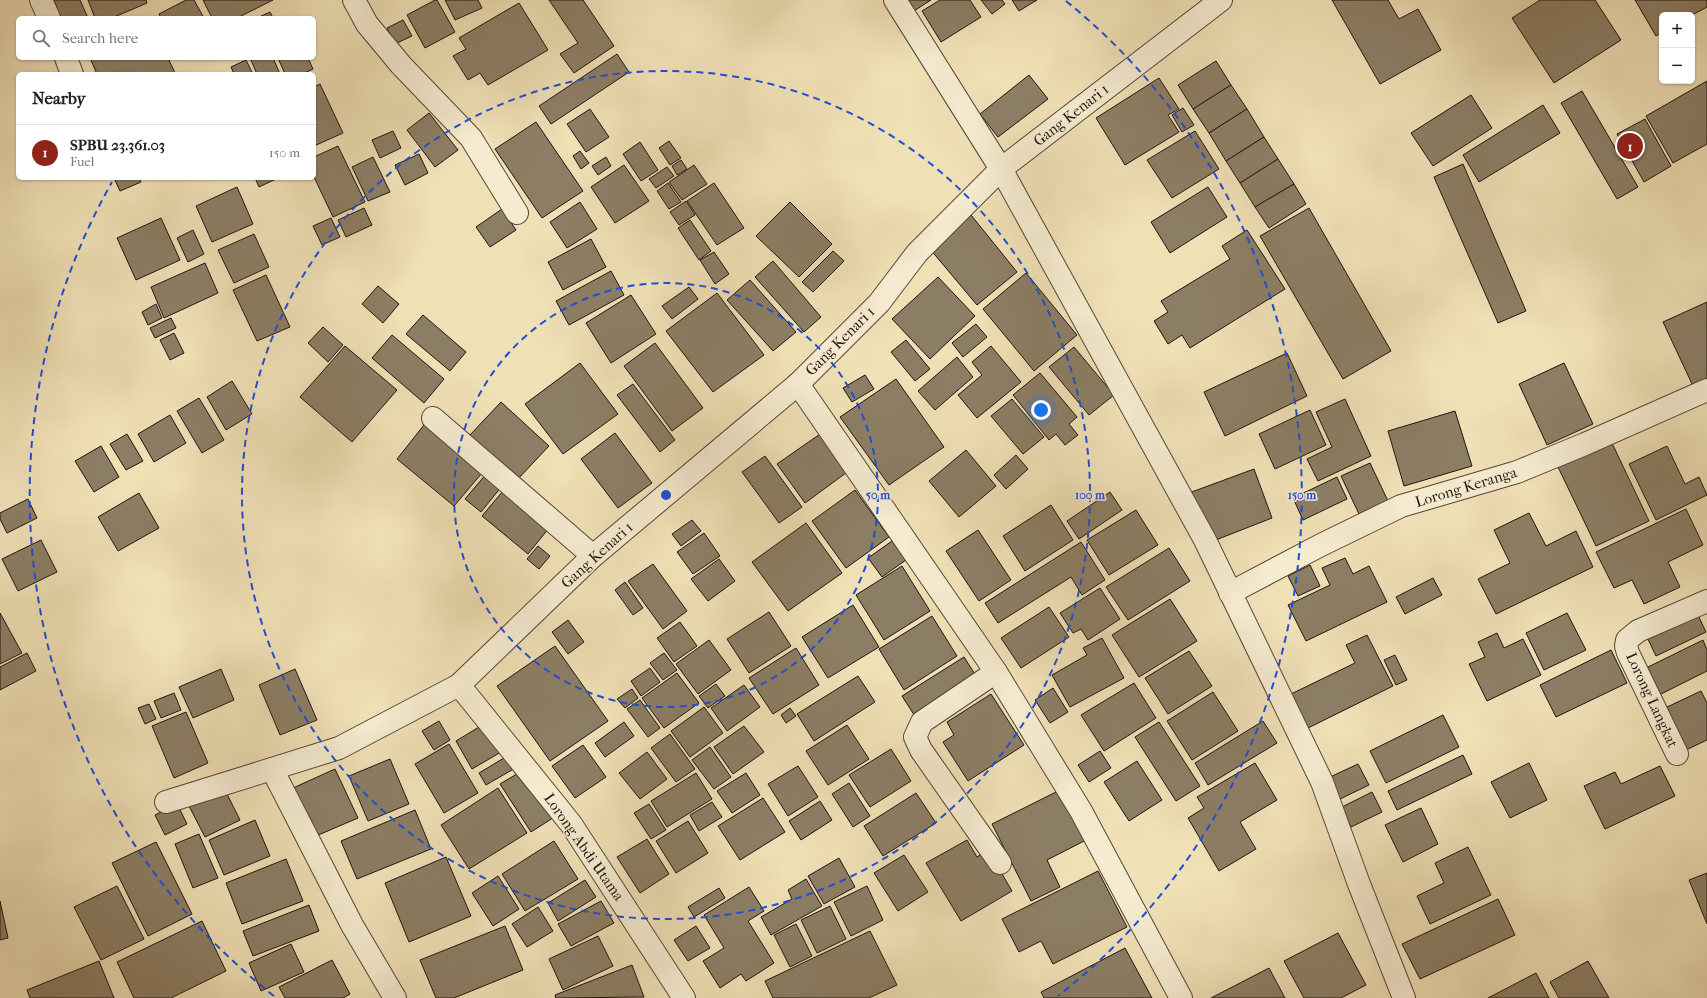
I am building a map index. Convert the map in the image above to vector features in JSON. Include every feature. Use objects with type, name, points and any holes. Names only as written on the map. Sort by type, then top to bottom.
[{"type":"street","points":[[41,0],[48,16]]},
{"type":"street","points":[[354,0],[367,24],[400,65],[471,138],[518,213]]},
{"type":"street","points":[[895,0],[1001,169],[1205,540],[1322,782],[1359,884],[1404,998]]},
{"type":"street","name":"Gang Kenari 1","points":[[166,802],[339,748],[459,684],[593,556],[798,384],[879,303],[917,253],[1001,169],[1221,0]]},
{"type":"street","points":[[67,60],[71,72]]},
{"type":"street","points":[[798,384],[996,672],[1081,811],[1181,998]]},
{"type":"street","name":"Lorong Keranga","points":[[1230,593],[1321,545],[1401,506],[1517,472],[1592,441],[1707,390]]},
{"type":"street","points":[[433,418],[593,556]]},
{"type":"street","name":"Lorong Langkat","points":[[1677,754],[1628,653],[1626,646],[1627,640],[1638,631],[1707,601]]},
{"type":"street","points":[[996,672],[922,722],[916,737],[921,750],[1000,863]]},
{"type":"street","name":"Lorong Abdi Utama","points":[[459,684],[571,824],[684,998]]},
{"type":"street","points":[[272,769],[352,925],[395,998]]},
{"type":"building","points":[[54,0],[80,0],[87,16],[60,16]]},
{"type":"building","points":[[88,0],[146,0],[147,3],[117,16],[94,16]]},
{"type":"building","points":[[186,0],[194,0],[203,16],[160,16],[159,14]]},
{"type":"building","points":[[203,0],[273,0],[241,16],[211,16]]},
{"type":"building","points":[[437,0],[455,32],[425,48],[407,15]]},
{"type":"building","points":[[445,0],[478,0],[482,8],[455,20]]},
{"type":"building","points":[[549,0],[583,0],[614,46],[574,73],[560,54],[578,43]]},
{"type":"building","points":[[900,0],[931,0],[909,14]]},
{"type":"building","points":[[940,0],[970,0],[981,17],[941,42],[922,11]]},
{"type":"building","points":[[981,0],[1002,0],[1005,4],[992,14]]},
{"type":"building","points":[[1012,0],[1037,0],[1019,11]]},
{"type":"building","points":[[1332,0],[1388,0],[1399,19],[1418,9],[1441,50],[1380,84]]},
{"type":"building","points":[[1540,0],[1595,0],[1621,40],[1554,83],[1512,18]]},
{"type":"building","points":[[1635,0],[1707,0],[1707,7],[1695,13],[1695,12],[1659,12],[1659,34],[1656,36]]},
{"type":"building","points":[[519,3],[548,50],[488,85],[480,73],[468,80],[453,56],[466,49],[459,38]]},
{"type":"building","points":[[270,12],[272,16],[261,16]]},
{"type":"building","points":[[403,20],[412,36],[395,44],[387,28]]},
{"type":"building","points":[[617,54],[629,72],[551,124],[539,106]]},
{"type":"building","points":[[91,60],[169,60],[175,72],[96,72]]},
{"type":"building","points":[[246,60],[252,72],[233,72],[231,67]]},
{"type":"building","points":[[251,60],[274,60],[279,72],[256,72]]},
{"type":"building","points":[[279,60],[309,60],[313,69],[306,72],[284,72]]},
{"type":"building","points":[[1216,61],[1231,85],[1193,109],[1178,85]]},
{"type":"building","points":[[1029,75],[1048,99],[998,137],[980,114]]},
{"type":"building","points":[[1159,78],[1179,109],[1168,115],[1179,132],[1125,165],[1096,118]]},
{"type":"building","points":[[1707,81],[1707,144],[1673,163],[1646,116]]},
{"type":"building","points":[[320,84],[343,133],[316,145],[316,86]]},
{"type":"building","points":[[1231,85],[1247,109],[1209,133],[1193,109]]},
{"type":"building","points":[[1582,91],[1638,187],[1617,199],[1561,103]]},
{"type":"building","points":[[1471,95],[1492,128],[1433,166],[1411,133]]},
{"type":"building","points":[[1543,105],[1560,133],[1479,182],[1463,155]]},
{"type":"building","points":[[1183,108],[1194,125],[1182,132],[1172,115]]},
{"type":"building","points":[[590,109],[609,137],[586,152],[567,124]]},
{"type":"building","points":[[1247,109],[1264,137],[1226,161],[1209,133]]},
{"type":"building","points":[[429,113],[458,150],[435,167],[407,130]]},
{"type":"building","points":[[1645,119],[1671,166],[1644,182],[1617,134]]},
{"type":"building","points":[[536,122],[583,191],[542,218],[495,149]]},
{"type":"building","points":[[393,131],[401,148],[380,158],[372,140]]},
{"type":"building","points":[[1195,131],[1219,169],[1172,198],[1147,160]]},
{"type":"building","points":[[1264,137],[1278,159],[1240,183],[1226,161]]},
{"type":"building","points":[[669,141],[681,158],[670,165],[659,148]]},
{"type":"building","points":[[640,142],[658,170],[641,181],[623,154]]},
{"type":"building","points":[[338,146],[365,202],[333,217],[315,180],[316,156]]},
{"type":"building","points":[[580,151],[589,163],[581,169],[573,156]]},
{"type":"building","points":[[419,154],[428,173],[405,185],[395,165]]},
{"type":"building","points":[[373,157],[390,192],[368,201],[352,167]]},
{"type":"building","points":[[606,157],[611,166],[598,175],[592,166]]},
{"type":"building","points":[[1278,159],[1294,184],[1255,207],[1240,183]]},
{"type":"building","points":[[681,160],[687,169],[677,175],[672,166]]},
{"type":"building","points":[[1463,164],[1526,311],[1498,323],[1434,177]]},
{"type":"building","points":[[624,165],[649,201],[615,223],[591,187]]},
{"type":"building","points":[[694,165],[707,184],[682,200],[669,182]]},
{"type":"building","points":[[667,167],[674,176],[656,188],[649,179]]},
{"type":"building","points":[[115,180],[140,180],[141,182],[120,191]]},
{"type":"building","points":[[256,180],[274,180],[259,187]]},
{"type":"building","points":[[668,183],[681,202],[669,209],[657,191]]},
{"type":"building","points":[[714,183],[744,228],[717,245],[687,201]]},
{"type":"building","points":[[1294,184],[1306,204],[1269,228],[1255,207]]},
{"type":"building","points":[[237,187],[253,224],[212,242],[196,206]]},
{"type":"building","points":[[1208,187],[1227,217],[1170,253],[1151,222]]},
{"type":"building","points":[[686,201],[695,215],[679,225],[670,212]]},
{"type":"building","points":[[580,202],[597,229],[567,248],[550,222]]},
{"type":"building","points":[[790,202],[832,244],[799,277],[756,236]]},
{"type":"building","points":[[364,208],[372,225],[346,237],[338,220]]},
{"type":"building","points":[[1309,208],[1391,351],[1343,379],[1260,236]]},
{"type":"building","points":[[502,209],[516,230],[490,247],[476,227]]},
{"type":"building","points":[[971,215],[1017,272],[977,305],[930,249]]},
{"type":"building","points":[[161,218],[180,260],[136,280],[117,238]]},
{"type":"building","points":[[331,218],[340,237],[322,245],[313,226]]},
{"type":"building","points":[[690,220],[711,251],[699,260],[678,228]]},
{"type":"building","points":[[193,230],[204,254],[188,262],[177,238]]},
{"type":"building","points":[[1247,230],[1285,289],[1190,348],[1182,335],[1168,344],[1154,321],[1168,312],[1161,301],[1230,259],[1222,246]]},
{"type":"building","points":[[254,234],[269,267],[234,283],[218,250]]},
{"type":"building","points":[[591,239],[606,267],[563,290],[548,262]]},
{"type":"building","points":[[833,251],[844,261],[813,292],[802,282]]},
{"type":"building","points":[[714,252],[729,274],[715,284],[700,260]]},
{"type":"building","points":[[773,261],[821,317],[804,332],[755,277]]},
{"type":"building","points":[[205,263],[218,293],[164,318],[151,287]]},
{"type":"building","points":[[611,271],[624,295],[569,325],[556,301]]},
{"type":"building","points":[[1026,273],[1077,335],[1034,371],[983,309]]},
{"type":"building","points":[[266,275],[290,327],[257,341],[233,290]]},
{"type":"building","points":[[938,277],[975,316],[930,359],[892,319]]},
{"type":"building","points":[[750,280],[796,332],[773,351],[727,300]]},
{"type":"building","points":[[378,286],[399,304],[383,323],[362,304]]},
{"type":"building","points":[[689,287],[698,299],[672,319],[662,306]]},
{"type":"building","points":[[717,293],[764,355],[713,392],[666,331]]},
{"type":"building","points":[[631,295],[656,334],[611,363],[586,323]]},
{"type":"building","points":[[1707,302],[1707,379],[1693,386],[1663,322]]},
{"type":"building","points":[[156,304],[162,318],[148,325],[142,312]]},
{"type":"building","points":[[423,315],[466,352],[450,371],[406,334]]},
{"type":"building","points":[[171,318],[176,328],[155,338],[150,328]]},
{"type":"building","points":[[976,324],[987,337],[963,357],[952,343]]},
{"type":"building","points":[[323,327],[343,345],[328,362],[308,343]]},
{"type":"building","points":[[174,333],[184,353],[170,360],[160,340]]},
{"type":"building","points":[[392,335],[444,379],[424,403],[372,358]]},
{"type":"building","points":[[906,340],[930,369],[915,381],[891,352]]},
{"type":"building","points":[[655,343],[703,408],[672,431],[624,366]]},
{"type":"building","points":[[345,346],[397,390],[352,442],[300,397]]},
{"type":"building","points":[[991,346],[1021,382],[977,418],[958,395],[982,375],[972,362]]},
{"type":"building","points":[[1074,347],[1114,395],[1089,415],[1049,367]]},
{"type":"building","points":[[1287,353],[1307,396],[1225,436],[1204,392]]},
{"type":"building","points":[[957,357],[973,377],[935,410],[918,391]]},
{"type":"building","points":[[580,363],[618,414],[563,454],[525,404]]},
{"type":"building","points":[[1564,363],[1593,424],[1547,445],[1519,384]]},
{"type":"building","points":[[1040,373],[1077,417],[1069,424],[1078,435],[1065,445],[1056,434],[1049,440],[1013,395]]},
{"type":"building","points":[[865,375],[874,389],[852,402],[843,388]]},
{"type":"building","points":[[896,379],[944,447],[889,485],[840,417]]},
{"type":"building","points":[[232,381],[252,414],[226,430],[207,397]]},
{"type":"building","points":[[633,384],[675,440],[660,452],[617,395]]},
{"type":"building","points":[[199,398],[224,440],[202,453],[177,411]]},
{"type":"building","points":[[1012,399],[1044,437],[1023,454],[991,416]]},
{"type":"building","points":[[1345,399],[1371,456],[1318,481],[1307,459],[1332,447],[1316,412]]},
{"type":"building","points":[[501,402],[549,446],[517,480],[470,435]]},
{"type":"building","points":[[1310,410],[1326,445],[1275,469],[1259,434]]},
{"type":"building","points":[[1455,411],[1472,466],[1404,486],[1388,431]]},
{"type":"building","points":[[170,415],[186,443],[154,462],[138,434]]},
{"type":"building","points":[[424,425],[482,473],[454,506],[397,459]]},
{"type":"building","points":[[823,432],[850,470],[805,503],[777,464]]},
{"type":"building","points":[[615,433],[652,483],[618,508],[581,459]]},
{"type":"building","points":[[127,434],[143,461],[126,470],[110,444]]},
{"type":"building","points":[[1611,441],[1649,521],[1596,546],[1558,467]]},
{"type":"building","points":[[101,446],[119,477],[94,492],[75,461]]},
{"type":"building","points":[[1667,446],[1685,484],[1699,477],[1707,495],[1656,520],[1629,464]]},
{"type":"building","points":[[966,450],[996,486],[959,517],[929,481]]},
{"type":"building","points":[[1016,455],[1028,469],[1006,489],[994,475]]},
{"type":"building","points":[[765,456],[802,507],[779,523],[742,472]]},
{"type":"building","points":[[1370,463],[1388,501],[1359,514],[1341,476]]},
{"type":"building","points":[[1254,469],[1272,518],[1208,543],[1189,493]]},
{"type":"building","points":[[487,473],[502,486],[481,512],[465,499]]},
{"type":"building","points":[[1337,477],[1347,499],[1303,520],[1293,498]]},
{"type":"building","points":[[855,490],[889,537],[846,568],[812,521]]},
{"type":"building","points":[[503,491],[549,528],[528,554],[482,516]]},
{"type":"building","points":[[1110,492],[1122,510],[1079,539],[1067,521]]},
{"type":"building","points":[[139,493],[159,528],[118,551],[98,517]]},
{"type":"building","points":[[28,499],[37,518],[7,533],[0,519],[0,513]]},
{"type":"building","points":[[1051,505],[1073,540],[1025,571],[1003,536]]},
{"type":"building","points":[[1686,509],[1703,545],[1668,562],[1680,587],[1644,604],[1632,580],[1614,588],[1596,552]]},
{"type":"building","points":[[1136,510],[1158,545],[1109,575],[1087,540]]},
{"type":"building","points":[[1529,513],[1546,546],[1576,531],[1593,567],[1496,614],[1478,579],[1510,563],[1494,530]]},
{"type":"building","points":[[692,520],[701,531],[681,546],[672,534]]},
{"type":"building","points":[[806,523],[842,573],[788,611],[752,562]]},
{"type":"building","points":[[978,530],[1011,580],[979,601],[946,551]]},
{"type":"building","points":[[704,533],[720,556],[693,574],[677,552]]},
{"type":"building","points":[[41,540],[57,572],[18,591],[2,559]]},
{"type":"building","points":[[892,541],[906,560],[882,577],[868,558]]},
{"type":"building","points":[[1081,542],[1105,580],[1082,595],[1071,577],[998,623],[985,603]]},
{"type":"building","points":[[538,546],[550,556],[539,569],[527,559]]},
{"type":"building","points":[[1169,548],[1190,581],[1128,620],[1106,587]]},
{"type":"building","points":[[1345,558],[1353,574],[1369,566],[1387,602],[1306,641],[1288,605],[1330,585],[1322,568]]},
{"type":"building","points":[[719,559],[735,581],[708,601],[691,579]]},
{"type":"building","points":[[653,564],[687,611],[663,629],[628,581]]},
{"type":"building","points":[[1310,565],[1320,586],[1298,596],[1288,576]]},
{"type":"building","points":[[902,566],[930,611],[884,640],[856,595]]},
{"type":"building","points":[[1433,578],[1442,595],[1405,614],[1396,597]]},
{"type":"building","points":[[625,582],[643,608],[633,615],[615,590]]},
{"type":"building","points":[[1100,588],[1120,619],[1088,640],[1081,629],[1073,633],[1060,613]]},
{"type":"building","points":[[1170,599],[1197,641],[1139,677],[1112,635]]},
{"type":"building","points":[[853,605],[879,647],[828,678],[802,637]]},
{"type":"building","points":[[1049,607],[1069,637],[1021,668],[1001,638]]},
{"type":"building","points":[[769,612],[791,646],[749,673],[727,639]]},
{"type":"building","points":[[0,613],[22,653],[0,664]]},
{"type":"building","points":[[1567,613],[1586,650],[1544,670],[1526,633]]},
{"type":"building","points":[[1697,613],[1706,632],[1656,656],[1647,637]]},
{"type":"building","points":[[932,616],[957,656],[904,690],[879,649]]},
{"type":"building","points":[[568,620],[584,642],[568,654],[552,632]]},
{"type":"building","points":[[680,622],[697,646],[674,662],[657,638]]},
{"type":"building","points":[[1497,633],[1504,648],[1523,639],[1541,675],[1487,701],[1469,664],[1485,657],[1478,642]]},
{"type":"building","points":[[1367,635],[1393,686],[1308,728],[1291,694],[1355,663],[1346,645]]},
{"type":"building","points":[[1102,638],[1124,678],[1070,707],[1052,675],[1087,655],[1083,648]]},
{"type":"building","points":[[709,640],[731,670],[698,694],[676,664]]},
{"type":"building","points":[[1703,640],[1707,650],[1707,671],[1655,697],[1642,670]]},
{"type":"building","points":[[555,646],[608,721],[550,761],[497,686]]},
{"type":"building","points":[[796,648],[819,685],[773,714],[749,678]]},
{"type":"building","points":[[1611,650],[1627,683],[1556,717],[1540,685]]},
{"type":"building","points":[[1189,651],[1212,686],[1168,714],[1145,678]]},
{"type":"building","points":[[27,653],[36,671],[0,690],[0,667]]},
{"type":"building","points":[[664,653],[677,670],[663,680],[650,663]]},
{"type":"building","points":[[1395,655],[1407,680],[1396,685],[1384,660]]},
{"type":"building","points":[[964,657],[980,682],[918,721],[902,696]]},
{"type":"building","points":[[650,668],[660,682],[641,696],[631,681]]},
{"type":"building","points":[[221,669],[234,700],[193,718],[179,687]]},
{"type":"building","points":[[295,669],[317,720],[280,735],[259,685]]},
{"type":"building","points":[[677,673],[699,703],[664,728],[642,698]]},
{"type":"building","points":[[858,676],[875,702],[814,741],[797,714]]},
{"type":"building","points":[[1134,683],[1156,718],[1104,751],[1081,715]]},
{"type":"building","points":[[716,684],[725,696],[708,708],[699,696]]},
{"type":"building","points":[[744,685],[760,707],[727,731],[711,708]]},
{"type":"building","points":[[1053,688],[1068,712],[1050,723],[1035,700]]},
{"type":"building","points":[[632,689],[638,698],[625,708],[617,699]]},
{"type":"building","points":[[1701,691],[1707,703],[1707,740],[1686,750],[1665,708]]},
{"type":"building","points":[[1213,692],[1238,731],[1192,760],[1167,721]]},
{"type":"building","points":[[174,693],[181,710],[161,718],[154,701]]},
{"type":"building","points":[[991,694],[1024,745],[968,781],[943,742],[954,735],[947,722]]},
{"type":"building","points":[[640,700],[660,728],[648,737],[627,709]]},
{"type":"building","points":[[149,704],[156,719],[145,724],[138,708]]},
{"type":"building","points":[[704,707],[723,733],[690,757],[671,731]]},
{"type":"building","points":[[790,708],[796,716],[786,723],[781,715]]},
{"type":"building","points":[[186,712],[208,763],[174,778],[152,726]]},
{"type":"building","points":[[1443,715],[1459,747],[1386,783],[1370,751]]},
{"type":"building","points":[[439,721],[450,740],[434,750],[422,731]]},
{"type":"building","points":[[1263,721],[1277,743],[1208,785],[1195,763]]},
{"type":"building","points":[[624,722],[634,736],[605,757],[595,743]]},
{"type":"building","points":[[1159,722],[1200,786],[1176,801],[1135,737]]},
{"type":"building","points":[[484,724],[501,752],[472,769],[456,741]]},
{"type":"building","points":[[847,725],[869,759],[828,785],[806,751]]},
{"type":"building","points":[[744,726],[764,752],[733,774],[714,747]]},
{"type":"building","points":[[670,734],[695,769],[676,782],[651,748]]},
{"type":"building","points":[[449,744],[478,793],[444,813],[415,764]]},
{"type":"building","points":[[583,745],[606,777],[575,798],[552,766]]},
{"type":"building","points":[[710,747],[731,777],[714,789],[692,760]]},
{"type":"building","points":[[891,749],[911,781],[870,807],[849,775]]},
{"type":"building","points":[[1100,751],[1111,768],[1089,782],[1078,765]]},
{"type":"building","points":[[647,752],[667,779],[640,799],[619,773]]},
{"type":"building","points":[[509,755],[517,767],[486,785],[479,773]]},
{"type":"building","points":[[1463,755],[1472,774],[1397,810],[1388,791]]},
{"type":"building","points":[[390,759],[409,804],[368,821],[349,776]]},
{"type":"building","points":[[1137,761],[1162,800],[1129,821],[1104,782]]},
{"type":"building","points":[[1255,763],[1277,800],[1240,822],[1256,849],[1219,871],[1188,818],[1204,808],[1197,797]]},
{"type":"building","points":[[1529,763],[1547,800],[1510,818],[1491,782]]},
{"type":"building","points":[[1358,764],[1369,785],[1338,800],[1328,778]]},
{"type":"building","points":[[798,766],[818,797],[788,816],[768,784]]},
{"type":"building","points":[[1660,766],[1675,796],[1605,829],[1584,786],[1615,772],[1621,784]]},
{"type":"building","points":[[335,769],[358,818],[316,836],[293,788]]},
{"type":"building","points":[[525,769],[556,816],[531,832],[500,784]]},
{"type":"building","points":[[696,773],[712,799],[667,827],[651,801]]},
{"type":"building","points":[[746,773],[760,795],[732,813],[717,791]]},
{"type":"building","points":[[849,783],[870,816],[853,827],[832,794]]},
{"type":"building","points":[[498,788],[527,833],[469,869],[441,825]]},
{"type":"building","points":[[1062,789],[1088,839],[1047,860],[1060,887],[1031,901],[992,824]]},
{"type":"building","points":[[225,790],[240,820],[205,837],[189,806]]},
{"type":"building","points":[[1372,792],[1382,812],[1351,827],[1342,807]]},
{"type":"building","points":[[916,793],[936,823],[883,856],[864,826]]},
{"type":"building","points":[[763,798],[785,832],[740,860],[718,826]]},
{"type":"building","points":[[820,801],[832,820],[801,840],[789,821]]},
{"type":"building","points":[[712,802],[722,817],[699,831],[690,815]]},
{"type":"building","points":[[177,804],[187,824],[165,835],[155,815]]},
{"type":"building","points":[[649,804],[666,830],[651,839],[634,813]]},
{"type":"building","points":[[1421,808],[1438,844],[1403,862],[1385,825]]},
{"type":"building","points":[[415,810],[431,849],[357,879],[341,841]]},
{"type":"building","points":[[255,820],[270,856],[224,875],[209,840]]},
{"type":"building","points":[[688,821],[708,853],[676,873],[656,841]]},
{"type":"building","points":[[199,834],[218,878],[193,888],[175,844]]},
{"type":"building","points":[[647,839],[669,874],[640,893],[617,857]]},
{"type":"building","points":[[967,840],[977,857],[988,850],[1012,891],[961,921],[926,863]]},
{"type":"building","points":[[554,841],[578,879],[525,911],[502,874]]},
{"type":"building","points":[[156,842],[192,914],[148,936],[112,863]]},
{"type":"building","points":[[1468,847],[1491,895],[1430,924],[1417,896],[1444,883],[1435,863]]},
{"type":"building","points":[[904,855],[928,892],[898,911],[874,873]]},
{"type":"building","points":[[446,857],[471,916],[409,942],[385,883]]},
{"type":"building","points":[[839,858],[855,887],[824,904],[808,876]]},
{"type":"building","points":[[286,859],[303,901],[242,924],[226,883]]},
{"type":"building","points":[[1098,871],[1127,927],[1053,964],[1041,941],[1019,952],[1002,919]]},
{"type":"building","points":[[1707,873],[1707,924],[1689,880]]},
{"type":"building","points":[[498,876],[519,909],[493,926],[472,893]]},
{"type":"building","points":[[806,879],[822,906],[771,935],[761,917],[792,899],[788,890]]},
{"type":"building","points":[[585,880],[596,897],[558,921],[548,903]]},
{"type":"building","points":[[117,886],[144,939],[101,960],[74,907]]},
{"type":"building","points":[[867,886],[883,920],[851,936],[834,902]]},
{"type":"building","points":[[749,887],[764,911],[748,921],[774,963],[746,981],[741,974],[720,988],[703,961],[724,948],[704,915]]},
{"type":"building","points":[[719,888],[725,898],[694,917],[688,907]]},
{"type":"building","points":[[1498,899],[1515,935],[1420,979],[1402,944]]},
{"type":"building","points":[[0,901],[8,938],[0,940]]},
{"type":"building","points":[[601,901],[614,923],[571,946],[558,924]]},
{"type":"building","points":[[309,905],[319,931],[253,956],[243,931]]},
{"type":"building","points":[[830,906],[846,939],[817,953],[801,920]]},
{"type":"building","points":[[538,907],[553,931],[527,947],[512,924]]},
{"type":"building","points":[[202,921],[226,971],[171,998],[134,998],[117,962]]},
{"type":"building","points":[[796,924],[812,956],[790,967],[774,935]]},
{"type":"building","points":[[505,926],[523,970],[454,998],[436,998],[420,960]]},
{"type":"building","points":[[696,926],[710,948],[688,961],[674,940]]},
{"type":"building","points":[[870,931],[897,985],[869,998],[773,998],[765,981]]},
{"type":"building","points":[[1338,933],[1366,985],[1341,998],[1304,998],[1284,961]]},
{"type":"building","points":[[598,936],[613,966],[563,990],[549,959]]},
{"type":"building","points":[[291,944],[304,972],[261,991],[249,963]]},
{"type":"building","points":[[1125,948],[1152,998],[1044,998],[1041,992]]},
{"type":"building","points":[[332,960],[350,994],[343,998],[285,998],[279,987]]},
{"type":"building","points":[[99,961],[114,998],[30,998],[27,990]]},
{"type":"building","points":[[1588,961],[1609,998],[1559,998],[1550,982]]},
{"type":"building","points":[[632,965],[644,997],[556,998],[555,995]]},
{"type":"building","points":[[1269,968],[1285,998],[1211,998]]},
{"type":"building","points":[[1536,973],[1549,998],[1488,998]]},
{"type":"place","name":"SPBU 23.361.03","points":[[1630,146]]}]
